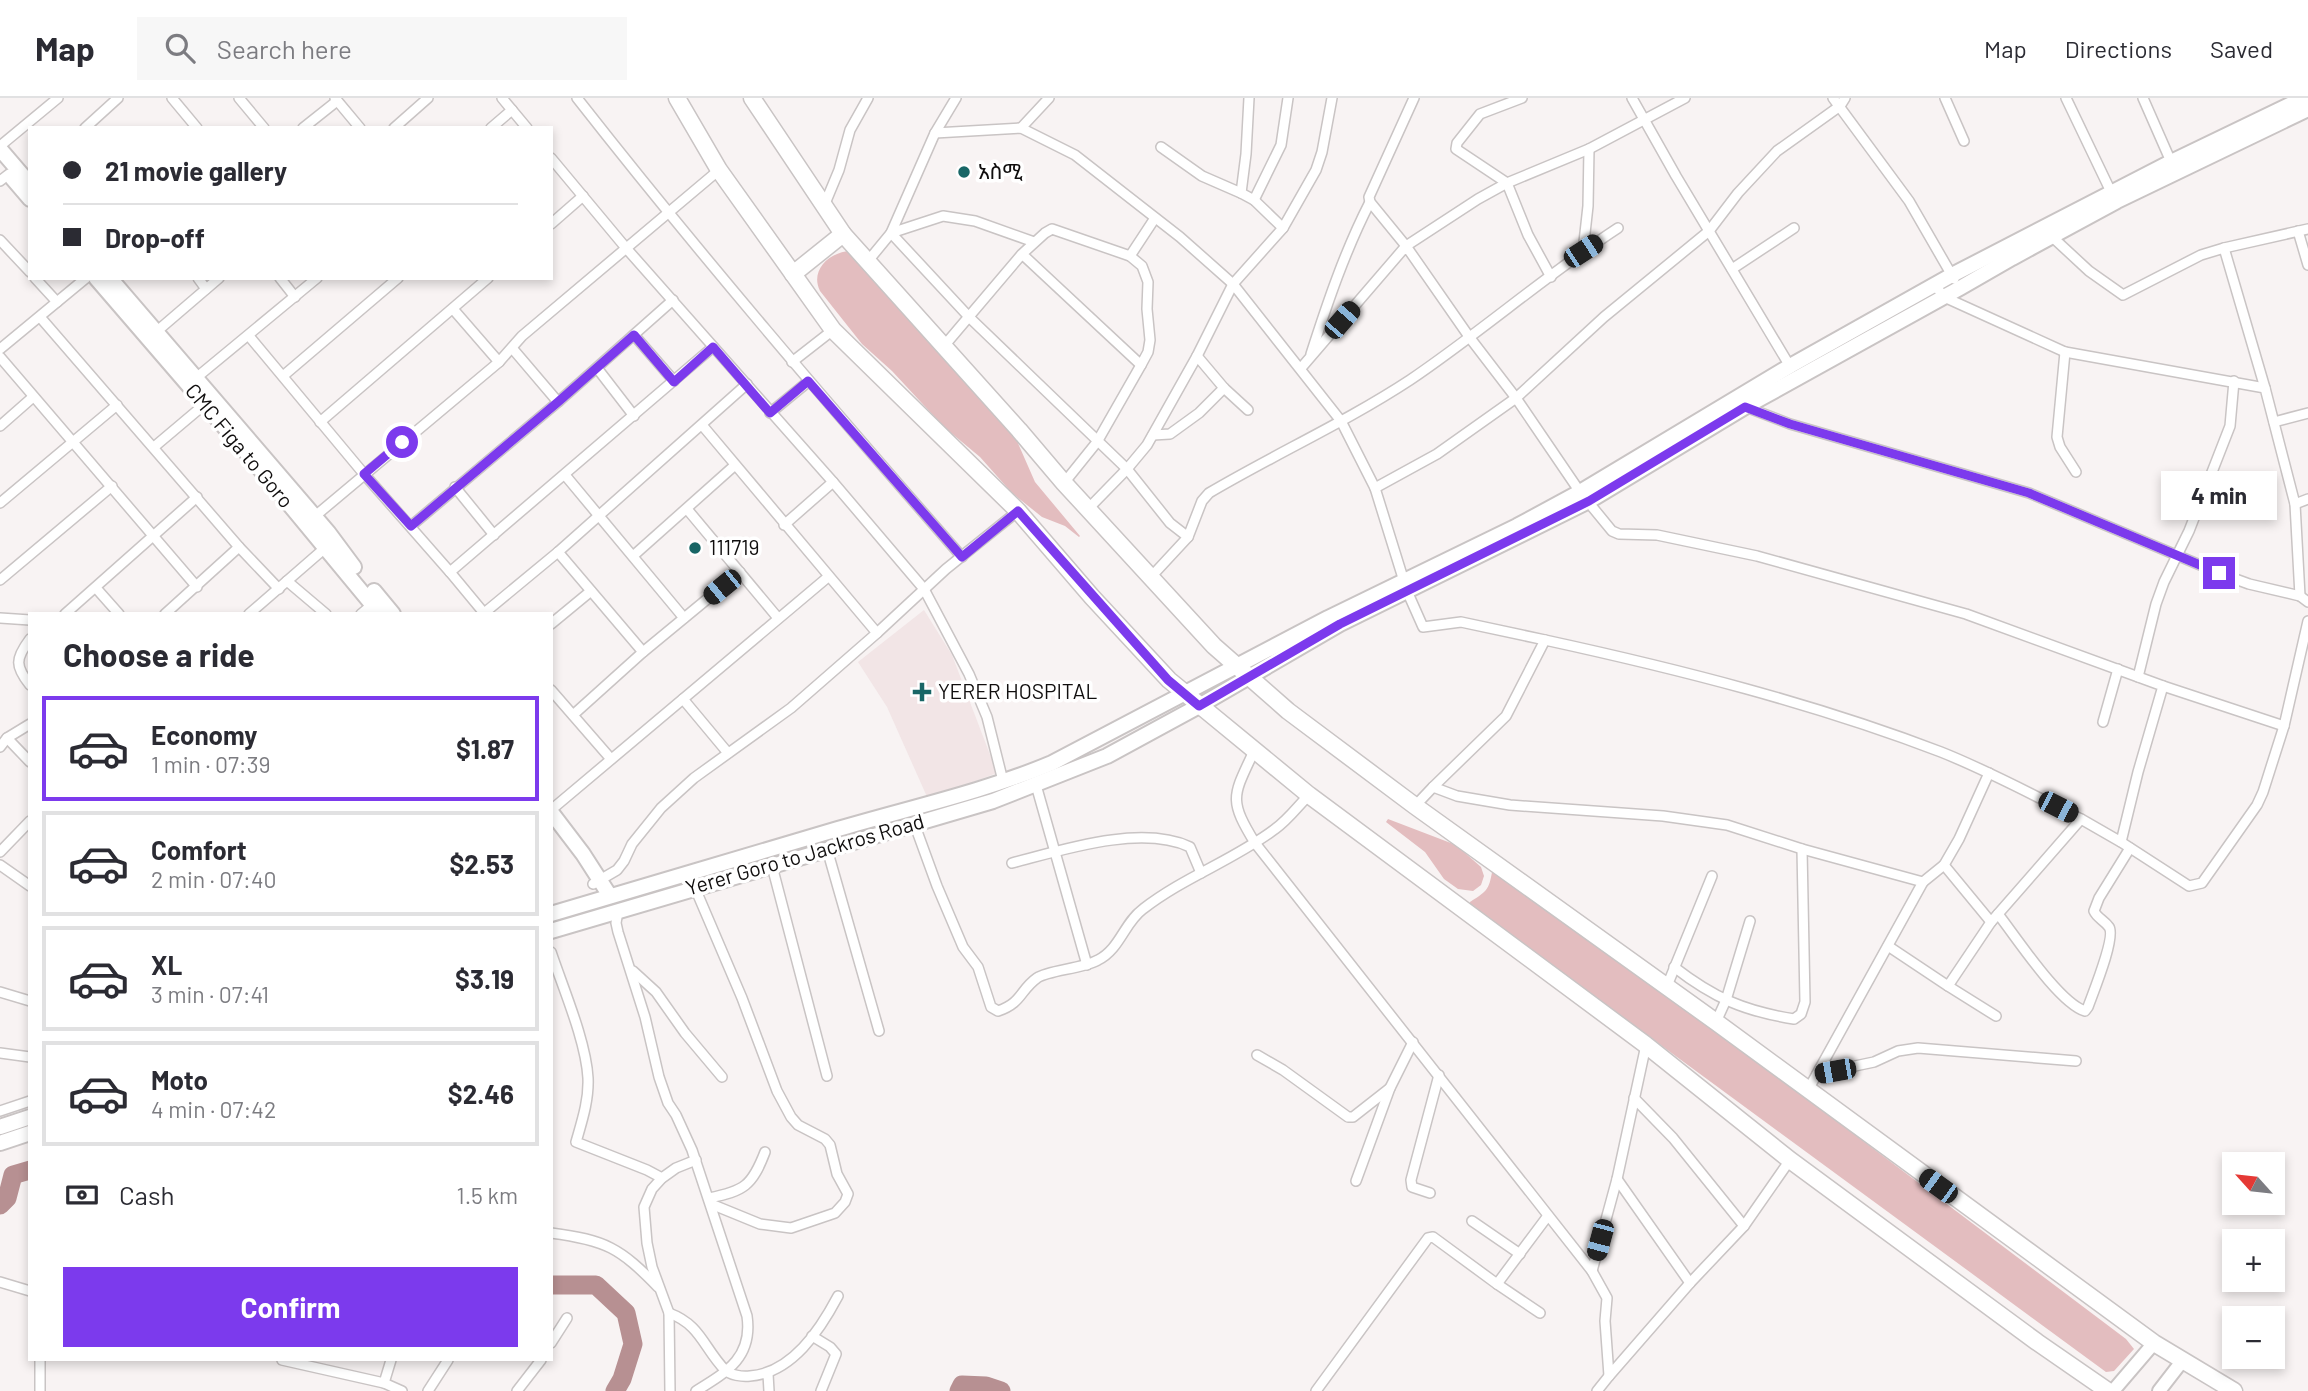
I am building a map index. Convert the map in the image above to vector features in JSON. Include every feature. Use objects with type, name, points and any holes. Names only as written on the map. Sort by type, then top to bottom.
[{"type":"highway","points":[[677,98],[719,170],[833,330],[1018,511],[1168,680],[1309,795],[1646,1045],[1790,1160],[2037,1342],[2111,1391]]},
{"type":"highway","points":[[752,98],[843,234],[1150,578],[1214,646],[1288,711],[2154,1343],[2234,1391]]},
{"type":"highway","points":[[793,274],[843,234]]},
{"type":"main road","points":[[1940,291],[1952,275],[2010,251],[2303,103]]},
{"type":"main road","points":[[0,147],[28,180]]},
{"type":"main road","points":[[3,173],[28,197]]},
{"type":"main road","points":[[553,914],[1003,782],[1052,763],[1185,694],[1244,670],[1340,624],[1406,586],[1585,496],[1738,404],[1940,291],[1960,289],[2010,251]]},
{"type":"main road","name":"CMC Figa to Goro","points":[[98,280],[134,316],[325,548],[371,611]]},
{"type":"main road","points":[[111,280],[134,316],[156,331],[391,612]]},
{"type":"main road","name":"Yerer Goro to Jackros Road","points":[[553,931],[614,916],[695,888],[993,801],[1107,756],[1199,706],[1244,670]]},
{"type":"main road","points":[[553,814],[606,898],[614,916]]},
{"type":"main road","points":[[553,830],[597,883]]},
{"type":"main road","points":[[0,1127],[28,1118]]},
{"type":"main road","points":[[0,1143],[28,1134]]},
{"type":"main road","points":[[2111,1391],[2154,1343]]},
{"type":"main road","points":[[2159,1391],[2183,1360]]},
{"type":"street","points":[[0,147],[58,98]]},
{"type":"street","points":[[87,126],[118,98]]},
{"type":"street","points":[[172,98],[192,126]]},
{"type":"street","points":[[239,98],[262,126]]},
{"type":"street","points":[[502,98],[525,126]]},
{"type":"street","points":[[576,98],[667,214],[962,557]]},
{"type":"street","points":[[824,206],[839,170],[850,130],[868,98]]},
{"type":"street","points":[[868,261],[891,233],[935,133],[956,98]]},
{"type":"street","points":[[1021,128],[1049,98]]},
{"type":"street","points":[[1241,193],[1250,98]]},
{"type":"street","points":[[1254,200],[1281,145],[1288,98]]},
{"type":"street","points":[[1087,509],[1127,469],[1153,435],[1233,284],[1283,228],[1316,170],[1327,131],[1332,98]]},
{"type":"street","points":[[1310,357],[1351,240],[1370,202],[1371,190],[1414,98]]},
{"type":"street","points":[[1522,98],[1480,114],[1457,142],[1456,149],[1507,183],[1528,235],[1550,277]]},
{"type":"street","points":[[1632,98],[1794,372]]},
{"type":"street","points":[[1301,368],[1406,246],[1507,183],[1589,149],[1685,98]]},
{"type":"street","points":[[1833,98],[1842,102],[1909,201],[1960,289]]},
{"type":"street","points":[[1945,98],[1964,141]]},
{"type":"street","points":[[2066,98],[2114,197]]},
{"type":"street","points":[[2143,98],[2174,167]]},
{"type":"street","points":[[305,126],[336,99],[358,126]]},
{"type":"street","points":[[396,126],[422,100]]},
{"type":"street","points":[[1375,488],[1437,454],[1516,398],[1604,317],[1709,230],[1738,192],[1777,151],[1842,102]]},
{"type":"street","points":[[493,126],[512,110]]},
{"type":"street","points":[[935,133],[1021,128],[1075,155],[1156,218],[1233,284],[1341,421],[1375,488],[1406,586],[1423,627],[1461,622],[1545,640],[1814,709],[1910,741],[1989,773],[2081,819],[2189,886],[2195,887],[2202,883],[2263,792],[2284,726],[2308,621]]},
{"type":"street","points":[[1161,147],[1202,176],[1254,200],[1283,228]]},
{"type":"street","points":[[1583,251],[1588,206],[1589,149]]},
{"type":"street","points":[[553,160],[626,248],[924,589],[969,674],[987,718],[1003,782]]},
{"type":"street","points":[[314,517],[499,362],[522,336],[719,170]]},
{"type":"street","points":[[553,222],[583,196]]},
{"type":"street","points":[[1370,202],[1406,246],[1608,527],[1619,534],[1657,535],[1757,556],[1966,614],[2163,686],[2284,726]]},
{"type":"street","points":[[891,233],[943,216],[995,227],[1034,242]]},
{"type":"street","points":[[1130,256],[1156,218]]},
{"type":"street","points":[[1150,578],[1188,537],[1202,501],[1209,494],[1407,382],[1618,228]]},
{"type":"street","points":[[1732,269],[1794,228]]},
{"type":"street","points":[[944,346],[1022,254],[1052,229],[1130,256],[1142,266],[1148,282],[1148,352],[1097,442],[1064,483]]},
{"type":"street","points":[[2048,232],[2089,271],[2123,295],[2201,255],[2303,230],[2308,265]]},
{"type":"street","points":[[891,233],[970,318],[1127,469],[1170,523],[1188,537]]},
{"type":"street","points":[[0,240],[28,270]]},
{"type":"street","points":[[1738,404],[1790,424],[2029,493],[2249,584],[2304,599],[2295,504],[2224,248]]},
{"type":"street","points":[[1022,254],[1141,365]]},
{"type":"street","points":[[37,280],[57,302]]},
{"type":"street","points":[[0,349],[84,280]]},
{"type":"street","points":[[199,280],[206,289]]},
{"type":"street","points":[[156,331],[217,280]]},
{"type":"street","points":[[282,280],[295,297]]},
{"type":"street","points":[[196,378],[315,280]]},
{"type":"street","points":[[283,376],[395,280]]},
{"type":"street","points":[[320,422],[486,280]]},
{"type":"street","points":[[1940,291],[2065,352],[2265,388]]},
{"type":"street","points":[[411,526],[558,402],[673,300]]},
{"type":"street","points":[[453,309],[499,362]]},
{"type":"street","points":[[40,317],[239,547],[279,589]]},
{"type":"street","points":[[792,362],[833,330]]},
{"type":"street","points":[[248,335],[481,612]]},
{"type":"street","points":[[634,335],[674,382]]},
{"type":"street","points":[[450,572],[713,347]]},
{"type":"street","points":[[512,348],[558,402]]},
{"type":"street","points":[[2065,352],[2057,438],[2076,472]]},
{"type":"street","points":[[1197,356],[1224,388],[1248,410]]},
{"type":"street","points":[[0,357],[197,587]]},
{"type":"street","points":[[597,368],[634,416]]},
{"type":"street","points":[[770,413],[808,381]]},
{"type":"street","points":[[2138,677],[2156,604],[2209,484],[2230,426],[2234,381]]},
{"type":"street","points":[[485,612],[558,552],[747,384]]},
{"type":"street","points":[[1153,435],[1170,434],[1199,413],[1224,388]]},
{"type":"street","points":[[0,426],[33,397]]},
{"type":"street","points":[[154,447],[205,404]]},
{"type":"street","points":[[0,502],[117,405]]},
{"type":"street","points":[[2274,422],[2308,413]]},
{"type":"street","points":[[702,425],[877,633]]},
{"type":"street","points":[[633,556],[734,466]]},
{"type":"street","points":[[565,475],[684,618]]},
{"type":"street","points":[[784,525],[833,482]]},
{"type":"street","points":[[0,580],[111,486]]},
{"type":"street","points":[[455,487],[494,535]]},
{"type":"street","points":[[67,612],[197,496]]},
{"type":"street","points":[[2295,504],[2308,499]]},
{"type":"street","points":[[687,509],[778,618]]},
{"type":"street","points":[[597,883],[617,870],[632,844],[661,808],[694,778],[790,708],[924,589],[1018,511]]},
{"type":"street","points":[[166,612],[239,547]]},
{"type":"street","points":[[251,612],[325,548]]},
{"type":"street","points":[[558,552],[643,652]]},
{"type":"street","points":[[573,715],[643,652],[740,572]]},
{"type":"street","points":[[553,809],[828,577]]},
{"type":"street","points":[[287,581],[324,612]]},
{"type":"street","points":[[96,588],[117,612]]},
{"type":"street","points":[[553,622],[590,591]]},
{"type":"street","points":[[0,618],[28,620]]},
{"type":"street","points":[[1415,806],[1506,716],[1545,640]]},
{"type":"street","points":[[28,642],[20,653],[18,663],[20,673],[28,683]]},
{"type":"street","points":[[2103,722],[2118,669]]},
{"type":"street","points":[[1944,865],[2055,988],[2078,1009],[2085,1011],[2110,938],[2108,926],[2094,911],[2126,845],[2138,772],[2163,686]]},
{"type":"street","points":[[553,692],[611,760]]},
{"type":"street","points":[[683,699],[728,753]]},
{"type":"street","points":[[0,747],[7,738],[28,725]]},
{"type":"street","points":[[7,738],[28,760]]},
{"type":"street","points":[[1254,751],[1235,790],[1241,820],[1255,843],[1592,1271],[1607,1298],[1605,1321],[1609,1376]]},
{"type":"street","points":[[1808,1090],[1923,882],[1944,865],[1959,839],[1989,773]]},
{"type":"street","points":[[1035,785],[1087,965]]},
{"type":"street","points":[[1433,787],[1457,796],[1510,805],[1663,816],[1727,825],[1802,849],[1923,882]]},
{"type":"street","points":[[914,823],[963,947],[978,967],[991,1007],[998,1011],[1018,1000],[1040,976],[1087,965],[1110,953],[1142,909],[1255,843],[1278,827],[1309,795]]},
{"type":"street","points":[[1948,986],[1994,918],[2081,819]]},
{"type":"street","points":[[0,852],[28,823]]},
{"type":"street","points":[[1012,863],[1132,838],[1157,839],[1190,847],[1201,873]]},
{"type":"street","points":[[827,849],[879,1031]]},
{"type":"street","points":[[1674,967],[1703,988],[1726,1000],[1760,1014],[1794,1019],[1803,1009],[1802,849]]},
{"type":"street","points":[[0,866],[28,885]]},
{"type":"street","points":[[772,866],[827,1076]]},
{"type":"street","points":[[1667,986],[1712,876]]},
{"type":"street","points":[[695,888],[742,998],[777,1091],[791,1118],[830,1145],[838,1174],[848,1194],[835,1213],[792,1228],[760,1224],[710,1201]]},
{"type":"street","points":[[614,916],[645,1017],[659,1077],[668,1103],[696,1160],[744,1302],[749,1333],[738,1359],[727,1372],[696,1391]]},
{"type":"street","points":[[1716,1022],[1726,1000],[1750,921]]},
{"type":"street","points":[[1888,946],[1996,1016]]},
{"type":"street","points":[[553,958],[586,1058],[588,1080],[585,1108],[576,1142],[662,1178]]},
{"type":"street","points":[[631,969],[656,992],[685,1033],[722,1077]]},
{"type":"street","points":[[0,992],[28,1000]]},
{"type":"street","points":[[1356,1181],[1390,1088],[1413,1042]]},
{"type":"street","points":[[1592,1271],[1618,1179],[1646,1045]]},
{"type":"street","points":[[1818,1074],[1874,1062],[1898,1051],[1918,1048],[2076,1061]]},
{"type":"street","points":[[0,1053],[28,1057]]},
{"type":"street","points":[[1257,1055],[1283,1070],[1348,1117],[1390,1088]]},
{"type":"street","points":[[1430,1193],[1412,1187],[1410,1180],[1439,1075]]},
{"type":"street","points":[[1634,1098],[1673,1138],[1744,1226]]},
{"type":"street","points":[[0,1111],[28,1102]]},
{"type":"street","points":[[710,1201],[750,1183],[765,1152]]},
{"type":"street","points":[[670,1391],[669,1313],[652,1267],[644,1208],[652,1189],[662,1178],[676,1168],[696,1160]]},
{"type":"street","points":[[1597,1391],[1690,1283],[1744,1226],[1790,1160]]},
{"type":"street","points":[[1618,1179],[1690,1283]]},
{"type":"street","points":[[1497,1284],[1547,1217]]},
{"type":"street","points":[[1472,1221],[1520,1254]]},
{"type":"street","points":[[553,1233],[585,1238],[620,1252],[662,1291]]},
{"type":"street","points":[[1316,1391],[1428,1238],[1433,1237],[1540,1313]]},
{"type":"street","points":[[0,1282],[28,1290]]},
{"type":"street","points":[[669,1313],[689,1322],[727,1372],[744,1377],[768,1374],[790,1360],[812,1336],[838,1296]]},
{"type":"street","points":[[553,1340],[567,1318]]},
{"type":"street","points":[[812,1336],[836,1354],[821,1391]]},
{"type":"street","points":[[40,1361],[40,1391]]},
{"type":"street","points":[[291,1361],[318,1364],[384,1383],[402,1391]]},
{"type":"street","points":[[384,1383],[391,1361]]},
{"type":"street","points":[[428,1391],[447,1361]]},
{"type":"street","points":[[517,1391],[540,1361]]},
{"type":"street","points":[[768,1374],[769,1391]]},
{"type":"shaded area","points":[[853,251],[1013,432],[1035,482],[1079,537],[1065,526],[1042,517],[1012,493],[980,457],[944,427],[892,371],[862,344],[820,291],[818,275],[824,262],[837,254]]},
{"type":"shaded area","name":"YERER HOSPITAL","points":[[924,610],[952,655],[997,773],[928,799],[887,707],[858,662]]},
{"type":"shaded area","points":[[1388,819],[1456,845],[1481,867],[1484,876],[1481,885],[1473,891],[1458,889],[1444,879],[1425,852],[1386,822]]},
{"type":"shaded area","points":[[1493,867],[1798,1092],[2126,1339],[2134,1349],[2114,1371],[2106,1372],[1470,905],[1470,902],[1487,888]]},
{"type":"waterway","points":[[0,1205],[7,1198],[13,1175],[28,1171]]},
{"type":"waterway","points":[[553,1285],[596,1285],[626,1313],[633,1344],[622,1379],[615,1391]]},
{"type":"waterway","points":[[959,1391],[962,1385],[986,1386],[1001,1391]]},
{"type":"place","name":"አስሚ","points":[[964,172]]},
{"type":"place","name":"111719","points":[[695,548]]},
{"type":"place","name":"YERER HOSPITAL","points":[[922,692]]},
{"type":"route","points":[[402,442],[364,474],[411,526],[634,335],[674,382],[713,347],[770,413],[808,381],[962,557],[1018,511],[1168,680],[1199,706],[1340,624],[1589,501],[1745,407],[1790,424],[2029,493],[2219,573]]}]
